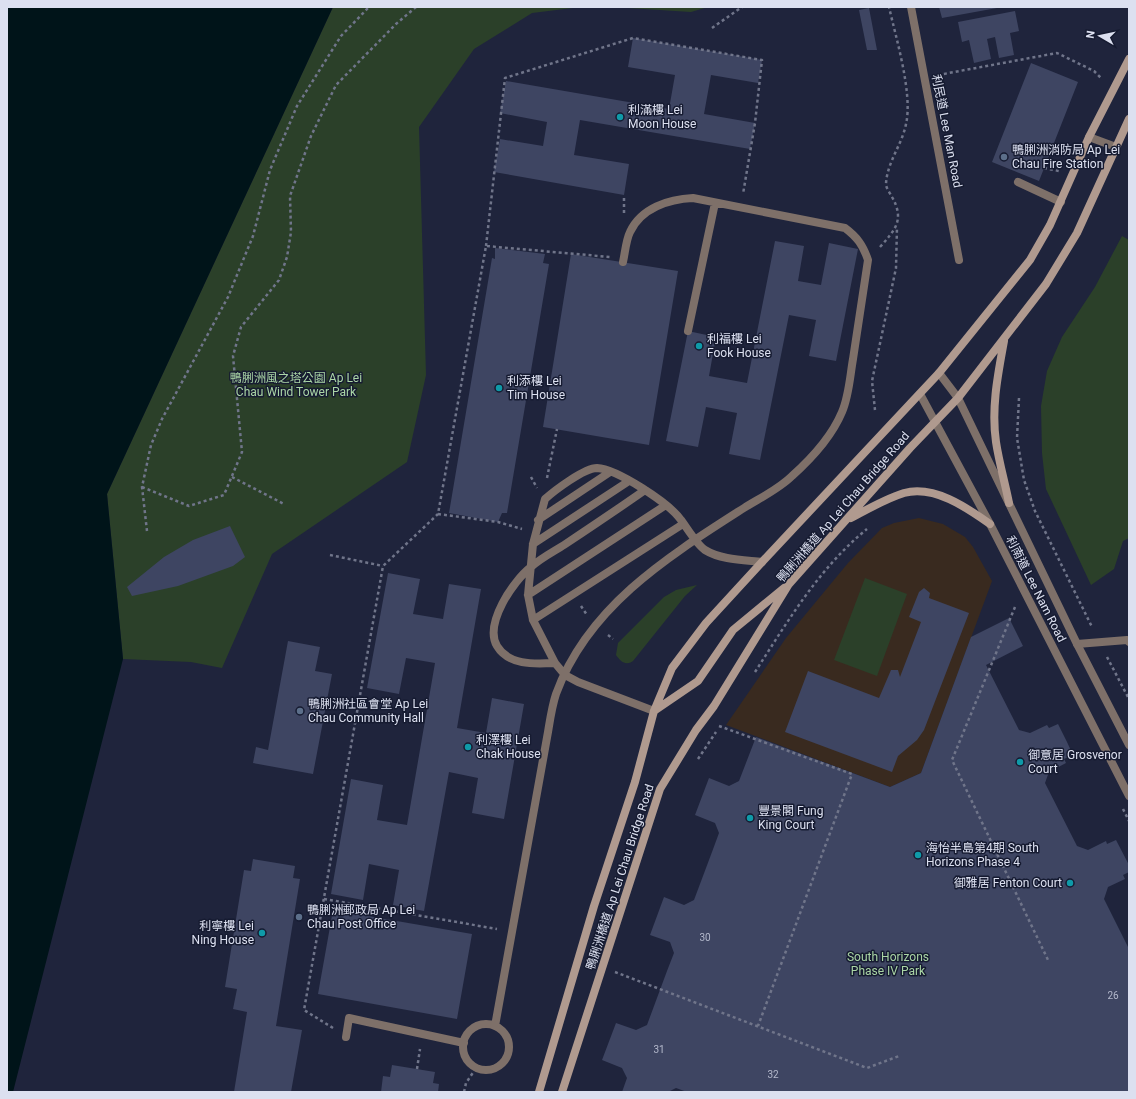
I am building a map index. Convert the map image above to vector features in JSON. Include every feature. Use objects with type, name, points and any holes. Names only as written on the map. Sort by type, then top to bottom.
[{"type":"main road","name":"鴨脷洲橋道 Ap Lei Chau Bridge Road","points":[[539,1092],[594,906],[635,782],[654,711],[672,668],[706,623],[939,373],[1030,260],[1060,202],[1090,137],[1129,59]]},
{"type":"main road","name":"鴨脷洲橋道 Ap Lei Chau Bridge Road","points":[[562,1092],[660,789],[696,730],[714,706],[789,584],[958,398],[1046,284],[1077,233],[1129,119]]},
{"type":"main road","points":[[1004,340],[997,380],[994,411],[996,442],[1009,503]]},
{"type":"main road","points":[[845,521],[880,503],[905,493],[928,492],[951,500],[971,510],[990,524]]},
{"type":"main road","points":[[654,711],[698,681],[733,630],[789,584]]},
{"type":"street","name":"利民道 Lee Man Road","points":[[911,7],[959,260]]},
{"type":"street","points":[[1090,137],[1116,147]]},
{"type":"street","points":[[1018,182],[1060,202]]},
{"type":"street","points":[[495,1026],[552,711],[556,694],[565,675],[580,646],[596,624],[614,604],[648,574],[696,539],[792,477],[827,439],[843,412],[868,260],[864,246],[856,236],[845,228],[693,198],[676,199],[661,204],[644,214],[630,232],[619,260]]},
{"type":"street","points":[[688,331],[715,203]]},
{"type":"street","name":"利南道 Lee Nam Road","points":[[939,373],[958,398],[1129,745]]},
{"type":"street","name":"利南道 Lee Nam Road","points":[[920,394],[934,423],[990,524],[1129,796]]},
{"type":"street","points":[[654,711],[565,675],[555,663],[533,620],[528,595],[533,544],[538,520],[545,499],[550,494],[582,474],[595,468],[610,472],[646,490],[666,505],[682,520],[683,524],[705,550],[729,558],[762,562]]},
{"type":"street","points":[[538,520],[610,472]]},
{"type":"street","points":[[533,544],[629,481]]},
{"type":"street","points":[[555,663],[533,665],[512,660],[501,652],[494,640],[494,628],[499,612],[507,595],[530,567],[646,490]]},
{"type":"street","points":[[528,595],[666,505]]},
{"type":"street","points":[[533,620],[683,524]]},
{"type":"street","points":[[1078,644],[1127,640],[1129,642]]},
{"type":"street","points":[[346,1037],[349,1018],[464,1043]]},
{"type":"street","points":[[482,1025],[495,1026],[506,1036],[508,1043],[507,1057],[502,1063],[490,1070],[476,1068],[466,1057],[464,1043],[466,1037],[475,1027],[482,1025]]},
{"type":"path","points":[[147,531],[142,487],[151,445],[162,419],[228,297],[252,236],[270,170],[298,106],[341,36],[369,7]]},
{"type":"path","points":[[142,487],[189,506],[224,496],[242,452],[233,356],[241,327],[279,280],[287,257],[291,232],[290,196],[311,136],[336,85],[396,24],[416,7]]},
{"type":"path","points":[[712,28],[742,7]]},
{"type":"path","points":[[875,410],[872,381],[896,268],[898,208],[886,186],[888,166],[900,145],[907,123],[906,88],[889,7]]},
{"type":"path","points":[[346,1037],[304,1010],[383,566],[438,514],[486,246],[505,78],[633,38],[762,60],[754,123],[740,208]]},
{"type":"path","points":[[934,76],[1057,53],[1094,71],[1101,78]]},
{"type":"path","points":[[1044,168],[1060,171]]},
{"type":"path","points":[[624,195],[624,218]]},
{"type":"path","points":[[868,260],[897,227]]},
{"type":"path","points":[[486,246],[619,260]]},
{"type":"path","points":[[1018,398],[1017,438],[1024,480],[1035,511],[1099,642],[1129,699]]},
{"type":"path","points":[[546,482],[557,430]]},
{"type":"path","points":[[232,477],[284,504]]},
{"type":"path","points":[[438,514],[498,522],[535,534]]},
{"type":"path","points":[[753,675],[807,592],[852,541],[872,524]]},
{"type":"path","points":[[330,555],[383,566]]},
{"type":"path","points":[[579,601],[588,617]]},
{"type":"path","points":[[1017,604],[952,760],[1049,962]]},
{"type":"path","points":[[608,635],[613,639]]},
{"type":"path","points":[[694,765],[724,720]]},
{"type":"path","points":[[719,726],[852,774],[758,1026]]},
{"type":"path","points":[[324,899],[512,932]]},
{"type":"path","points":[[612,979],[618,964]]},
{"type":"path","points":[[615,972],[867,1068],[899,1056]]},
{"type":"path","points":[[464,1092],[466,1083],[476,1068]]},
{"type":"shaded area","points":[[7,7],[333,7],[107,494],[123,659],[13,1092],[7,1092]]},
{"type":"shaded area","points":[[919,518],[943,524],[965,537],[973,547],[992,581],[921,773],[890,787],[726,725],[786,638],[848,563],[882,528],[894,523]]},
{"type":"green space","name":"鴨脷洲風之塔公園 Ap Lei Chau Wind Tower Park","points":[[333,7],[581,7],[532,13],[474,49],[419,127],[426,375],[407,462],[272,554],[222,668],[191,662],[123,659],[107,494]]},
{"type":"green space","points":[[612,7],[708,7],[691,12]]},
{"type":"green space","points":[[1122,236],[1129,240],[1129,538],[1123,541],[1114,569],[1091,585],[1046,489],[1042,453],[1041,406],[1047,371],[1062,337],[1095,287]]},
{"type":"green space","points":[[865,578],[907,594],[877,676],[834,660]]},
{"type":"green space","points":[[697,585],[685,596],[633,661],[626,663],[620,660],[616,655],[618,643],[664,597],[676,590]]},
{"type":"building","points":[[939,7],[997,7],[997,8],[942,18]]},
{"type":"building","points":[[869,8],[877,50],[867,50],[859,10]]},
{"type":"building","points":[[1015,11],[1019,31],[1010,33],[1014,55],[999,58],[995,37],[987,39],[991,59],[974,63],[969,40],[962,42],[958,22]]},
{"type":"building","name":"利滿樓 Lei Moon House","points":[[633,38],[762,60],[758,83],[711,75],[704,114],[755,123],[750,149],[580,120],[574,155],[629,164],[624,195],[494,172],[500,139],[543,146],[547,122],[500,113],[506,81],[669,109],[675,75],[628,67]]},
{"type":"building","name":"鴨脷洲消防局 Ap Lei Chau Fire Station","points":[[1031,63],[1078,82],[1039,181],[992,162]]},
{"type":"building","name":"利福樓 Lei Fook House","points":[[775,241],[804,246],[798,281],[821,285],[829,243],[858,249],[836,361],[809,356],[816,320],[789,315],[760,460],[729,454],[737,413],[706,407],[698,447],[666,441],[688,331],[716,337],[709,376],[747,383]]},
{"type":"building","name":"利添樓 Lei Tim House","points":[[495,248],[545,254],[543,263],[549,264],[507,513],[502,513],[498,522],[449,513],[492,258],[495,259]]},
{"type":"building","points":[[571,254],[678,271],[649,445],[543,427]]},
{"type":"building","points":[[230,526],[245,557],[233,566],[178,586],[132,596],[127,587],[164,557],[193,540]]},
{"type":"building","name":"利澤樓 Lei Chak House","points":[[388,573],[420,579],[413,614],[443,619],[449,584],[481,589],[457,728],[486,733],[492,698],[524,704],[504,819],[472,813],[478,778],[449,772],[424,911],[393,905],[399,870],[369,864],[363,900],[331,894],[351,779],[383,785],[377,820],[407,825],[435,663],[406,658],[399,694],[367,688]]},
{"type":"building","points":[[924,588],[930,593],[929,598],[969,613],[924,730],[917,740],[898,756],[892,772],[785,732],[808,671],[879,698],[891,670],[898,670],[900,677],[921,622],[909,617],[919,592]]},
{"type":"building","name":"海怡半島第4期 South Horizons Phase 4","points":[[1009,618],[1023,646],[986,665],[1019,730],[1030,733],[1047,725],[1049,728],[1058,724],[1073,755],[1064,759],[1066,763],[1049,772],[1045,783],[1077,846],[1088,850],[1106,841],[1107,844],[1116,840],[1129,865],[1129,872],[1123,875],[1125,879],[1108,887],[1104,899],[1129,949],[1129,1092],[687,1092],[676,1088],[668,1092],[622,1092],[627,1078],[622,1068],[602,1060],[616,1023],[636,1030],[647,1025],[674,953],[670,942],[650,935],[664,897],[684,905],[694,900],[719,833],[715,823],[695,815],[709,778],[729,786],[739,781],[756,737],[890,787],[921,773],[971,637]]},
{"type":"building","name":"鴨脷洲社區會堂 Ap Lei Chau Community Hall","points":[[288,641],[320,647],[315,671],[332,674],[313,774],[253,763],[256,747],[268,750]]},
{"type":"building","name":"利寧樓 Lei Ning House","points":[[253,859],[295,866],[293,878],[300,879],[276,1026],[302,1030],[291,1092],[234,1092],[247,1012],[233,1009],[237,989],[225,987],[244,870],[251,871]]},
{"type":"building","points":[[333,910],[472,934],[457,1019],[318,994]]},
{"type":"building","points":[[392,1065],[435,1072],[433,1083],[439,1084],[438,1092],[381,1092],[383,1076],[390,1077]]},
{"type":"place","name":"利滿樓 Lei Moon House","points":[[620,117]]},
{"type":"place","name":"鴨脷洲消防局 Ap Lei Chau Fire Station","points":[[1004,157]]},
{"type":"place","name":"利福樓 Lei Fook House","points":[[699,346]]},
{"type":"place","name":"利添樓 Lei Tim House","points":[[499,388]]},
{"type":"place","name":"鴨脷洲社區會堂 Ap Lei Chau Community Hall","points":[[300,711]]},
{"type":"place","name":"利澤樓 Lei Chak House","points":[[468,747]]},
{"type":"place","name":"御意居 Grosvenor Court","points":[[1020,762]]},
{"type":"place","name":"豐景閣 Fung King Court","points":[[750,818]]},
{"type":"place","name":"海怡半島第4期 South Horizons Phase 4","points":[[918,855]]},
{"type":"place","name":"御雅居 Fenton Court","points":[[1070,883]]},
{"type":"place","name":"鴨脷洲郵政局 Ap Lei Chau Post Office","points":[[299,917]]},
{"type":"place","name":"利寧樓 Lei Ning House","points":[[262,933]]},
{"type":"park label","name":"South Horizons Phase IV Park","points":[[888,964]]}]
